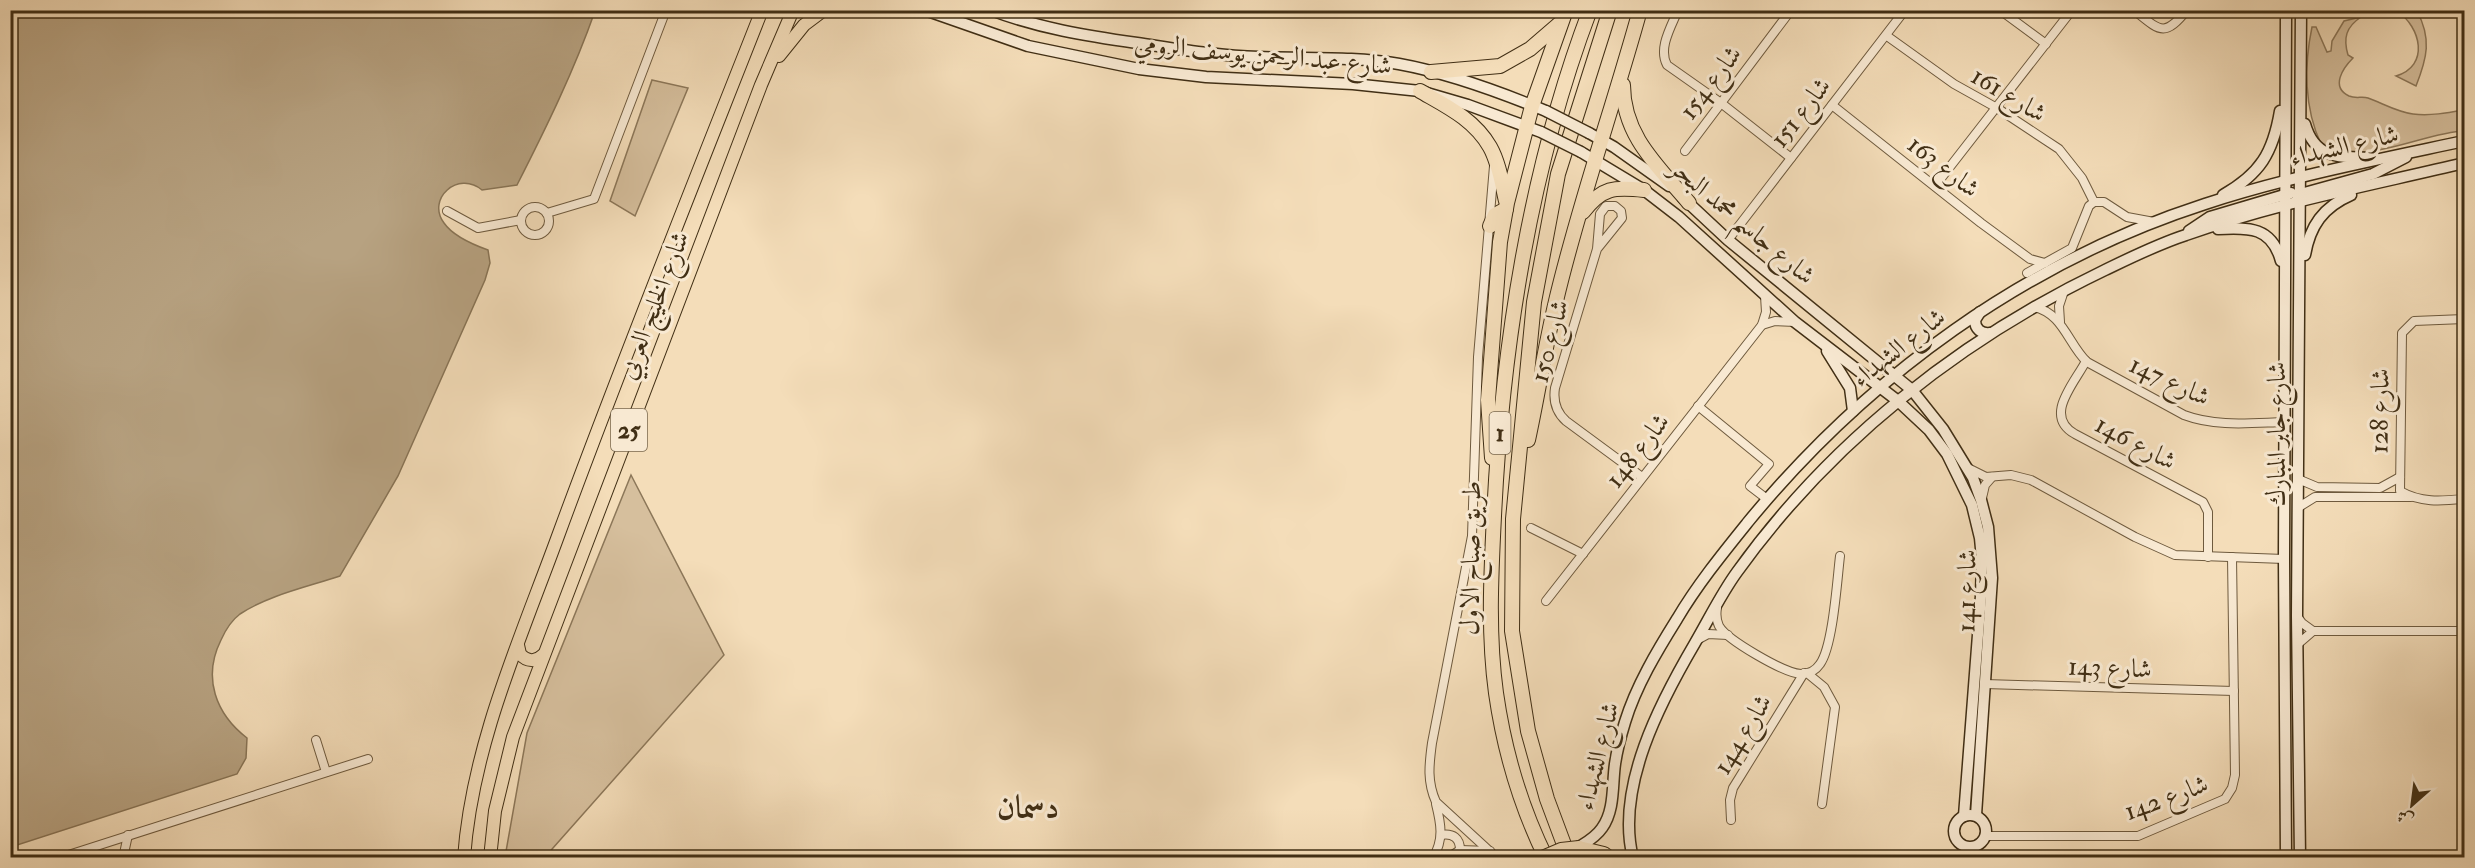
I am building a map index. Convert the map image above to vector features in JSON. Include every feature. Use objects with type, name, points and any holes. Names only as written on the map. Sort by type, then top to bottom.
[{"type":"highway","name":"طريق صباح الاول","points":[[1546,858],[1515,777],[1497,694],[1492,657],[1491,602],[1495,480],[1503,396],[1527,232],[1571,62],[1590,10]]},
{"type":"highway","name":"طريق صباح الاول","points":[[1574,852],[1547,799],[1528,731],[1512,632],[1513,519],[1534,302],[1558,174],[1610,10]]},
{"type":"highway","points":[[1513,519],[1556,301],[1595,159],[1595,136],[1623,71],[1640,10]]},
{"type":"highway","points":[[1431,72],[1500,66],[1530,49],[1563,17]]},
{"type":"highway","points":[[1495,480],[1489,440],[1488,400],[1500,242],[1506,206],[1527,126],[1563,17]]},
{"type":"highway","points":[[1623,71],[1623,101],[1629,126],[1645,151],[1689,202]]},
{"type":"highway","points":[[1420,91],[1464,117],[1478,130],[1490,147],[1506,206]]},
{"type":"highway","points":[[1578,219],[1601,193],[1624,188],[1644,190]]},
{"type":"highway","points":[[1490,226],[1495,215],[1506,206]]},
{"type":"main road","name":"شارع الخليج العربي","points":[[464,858],[476,779],[493,718],[518,645],[604,411],[762,10]]},
{"type":"main road","name":"شارع الخليج العربي","points":[[490,858],[495,811],[506,762],[543,655],[761,85],[793,10]]},
{"type":"main road","points":[[761,85],[794,36],[824,10]]},
{"type":"main road","name":"شارع عبد الرحمن يوسف الرومي","points":[[925,10],[1028,46],[1139,69],[1206,77],[1353,84],[1420,91],[1527,126]]},
{"type":"main road","name":"شارع عبد الرحمن يوسف الرومي","points":[[991,10],[1026,23],[1096,37],[1210,54],[1325,57],[1398,64],[1431,72],[1533,106]]},
{"type":"main road","name":"شارع جابر المبارك","points":[[2286,10],[2284,183],[2286,858]]},
{"type":"main road","name":"شارع جابر المبارك","points":[[2300,858],[2297,616],[2301,10]]},
{"type":"main road","points":[[2206,203],[2247,180],[2266,159],[2277,128],[2285,75]]},
{"type":"main road","name":"شارع جاسم محمد البحر","points":[[1533,106],[1595,136],[1659,178],[1689,202],[1728,240],[1912,390]]},
{"type":"main road","points":[[2301,108],[2309,137],[2320,150],[2340,156],[2386,158]]},
{"type":"main road","name":"شارع جاسم محمد البحر","points":[[1527,126],[1595,159],[1644,190],[1679,217],[1795,322],[1898,401]]},
{"type":"main road","name":"شارع الشهداء","points":[[1574,852],[1603,827],[1608,816],[1615,762],[1625,722],[1651,664],[1698,587],[1767,500],[1803,459],[1881,386],[1980,312],[2020,286],[2076,256],[2156,222],[2206,203],[2301,178],[2464,141]]},
{"type":"main road","points":[[2285,201],[2373,174],[2416,151]]},
{"type":"main road","name":"شارع الشهداء","points":[[2300,198],[2380,183],[2464,163]]},
{"type":"main road","points":[[2285,201],[2296,190],[2301,178]]},
{"type":"main road","points":[[2300,291],[2307,243],[2320,216],[2339,201],[2380,183]]},
{"type":"main road","name":"شارع الشهداء","points":[[1633,858],[1631,809],[1643,749],[1656,712],[1721,596],[1765,535],[1854,438],[1912,390],[1990,333],[2065,289],[2189,234],[2285,201]]},
{"type":"main road","points":[[2189,234],[2226,228],[2250,229],[2265,234],[2272,239],[2277,248],[2285,285]]},
{"type":"main road","points":[[1980,312],[1975,325],[1981,332],[1990,333]]},
{"type":"main road","points":[[1822,343],[1850,388],[1853,411]]},
{"type":"main road","name":"شارع 141","points":[[1912,390],[1943,429],[1966,466],[1982,500],[1990,544],[1992,578],[1976,815]]},
{"type":"main road","name":"شارع 141","points":[[1898,401],[1929,430],[1947,454],[1966,489],[1980,538],[1981,596],[1964,816]]},
{"type":"main road","points":[[518,645],[520,654],[528,660],[535,660],[543,655]]},
{"type":"main road","points":[[1976,815],[1985,824],[1986,836],[1969,852],[1956,840],[1954,829],[1955,824],[1964,816],[1976,815]]},
{"type":"main road","points":[[1540,858],[1561,849],[1604,853],[1611,858]]},
{"type":"street","points":[[547,213],[594,199],[666,10]]},
{"type":"street","points":[[1678,10],[1664,45],[1664,60],[1674,71],[1721,103],[1791,158]]},
{"type":"street","name":"شارع 154","points":[[1685,151],[1791,10]]},
{"type":"street","name":"شارع 151","points":[[1728,240],[1905,10]]},
{"type":"street","points":[[2000,10],[2046,44]]},
{"type":"street","points":[[1935,186],[2072,10]]},
{"type":"street","points":[[2134,10],[2155,26],[2167,29],[2175,24],[2187,10]]},
{"type":"street","name":"شارع 161","points":[[1887,36],[1954,84],[1997,108],[2067,157],[2082,178],[2094,202]]},
{"type":"street","name":"شارع 163","points":[[1832,105],[2030,259],[2045,263]]},
{"type":"street","points":[[1433,858],[1440,844],[1441,835],[1436,802],[1428,773],[1472,536],[1478,357],[1494,158]]},
{"type":"street","points":[[2027,273],[2072,248],[2089,206],[2094,202],[2104,202],[2127,217],[2156,222]]},
{"type":"street","name":"شارع 150","points":[[1597,249],[1622,218],[1622,211],[1615,206],[1606,206],[1601,211],[1597,249],[1555,388],[1555,404],[1566,422],[1642,477]]},
{"type":"street","points":[[447,210],[478,228],[521,220],[528,209],[542,209],[547,213],[549,226],[539,235],[526,232],[521,220]]},
{"type":"street","points":[[2020,286],[2027,273],[2030,259]]},
{"type":"street","points":[[2060,324],[2059,306],[2065,289]]},
{"type":"street","points":[[1762,325],[1766,312],[1765,296]]},
{"type":"street","name":"شارع 147","points":[[2033,307],[2049,312],[2086,361],[2170,408],[2192,418],[2220,423],[2284,422]]},
{"type":"street","name":"شارع 128","points":[[2411,497],[2400,491],[2402,333],[2414,321],[2464,320]]},
{"type":"street","points":[[1762,325],[1775,321],[1795,322]]},
{"type":"street","name":"شارع 148","points":[[1546,601],[1762,325]]},
{"type":"street","name":"شارع 146","points":[[2086,361],[2061,407],[2062,422],[2076,434],[2203,502],[2208,512],[2208,557]]},
{"type":"street","points":[[1698,406],[1769,464],[1750,486],[1767,500]]},
{"type":"street","points":[[1966,466],[1979,475],[1992,477],[2011,475],[2024,478],[2175,555],[2284,559]]},
{"type":"street","points":[[1982,500],[1984,485],[1992,477]]},
{"type":"street","points":[[2298,479],[2317,487],[2380,488],[2400,477]]},
{"type":"street","points":[[2299,507],[2315,498],[2411,497],[2430,502],[2464,499]]},
{"type":"street","points":[[1531,528],[1583,554]]},
{"type":"street","name":"شارع 144","points":[[1731,820],[1730,801],[1733,788],[1805,673],[1819,666],[1826,651],[1840,556]]},
{"type":"street","name":"شارع 142","points":[[1986,836],[2135,837],[2208,808],[2224,799],[2232,788],[2235,775],[2232,557]]},
{"type":"street","points":[[1721,596],[1716,620],[1728,635]]},
{"type":"street","points":[[2297,616],[2313,631],[2464,631]]},
{"type":"street","points":[[2298,644],[2313,631]]},
{"type":"street","points":[[1696,640],[1708,634],[1728,635]]},
{"type":"street","name":"شارع 144","points":[[1728,635],[1785,670],[1805,673]]},
{"type":"street","points":[[1805,673],[1824,687],[1835,707],[1822,804]]},
{"type":"street","name":"شارع 143","points":[[1985,684],[2234,691]]},
{"type":"street","points":[[316,740],[326,772]]},
{"type":"street","points":[[59,858],[368,759]]},
{"type":"street","points":[[1436,802],[1494,854]]},
{"type":"street","points":[[1441,835],[1449,834],[1456,837],[1460,843],[1460,850]]},
{"type":"street","points":[[123,858],[128,835]]},
{"type":"street","points":[[1448,858],[1460,850],[1480,849],[1494,854]]},
{"type":"shaded area","points":[[10,11],[595,11],[559,99],[517,185],[482,190],[463,183],[447,190],[442,197],[439,214],[444,223],[458,236],[488,250],[490,263],[485,280],[398,476],[340,576],[251,607],[234,619],[221,640],[215,654],[213,668],[215,694],[227,718],[247,738],[246,758],[237,774],[11,847]]},
{"type":"shaded area","points":[[2397,11],[2417,11],[2425,31],[2425,57],[2416,86],[2396,76],[2407,71],[2414,64],[2418,55],[2416,36],[2412,26]]},
{"type":"shaded area","points":[[2361,17],[2347,33],[2348,55],[2353,58],[2340,77],[2340,88],[2343,92],[2352,97],[2368,98],[2413,114],[2464,110],[2464,131],[2354,153],[2336,151],[2321,144],[2311,116],[2307,86],[2312,27],[2316,27],[2327,52],[2331,51],[2332,41],[2344,21]]},
{"type":"shaded area","points":[[652,80],[688,88],[635,216],[610,201]]},
{"type":"shaded area","points":[[631,475],[724,655],[545,857],[505,857],[527,733]]},
{"type":"district","name":"دسمان","points":[[1028,807]]}]
